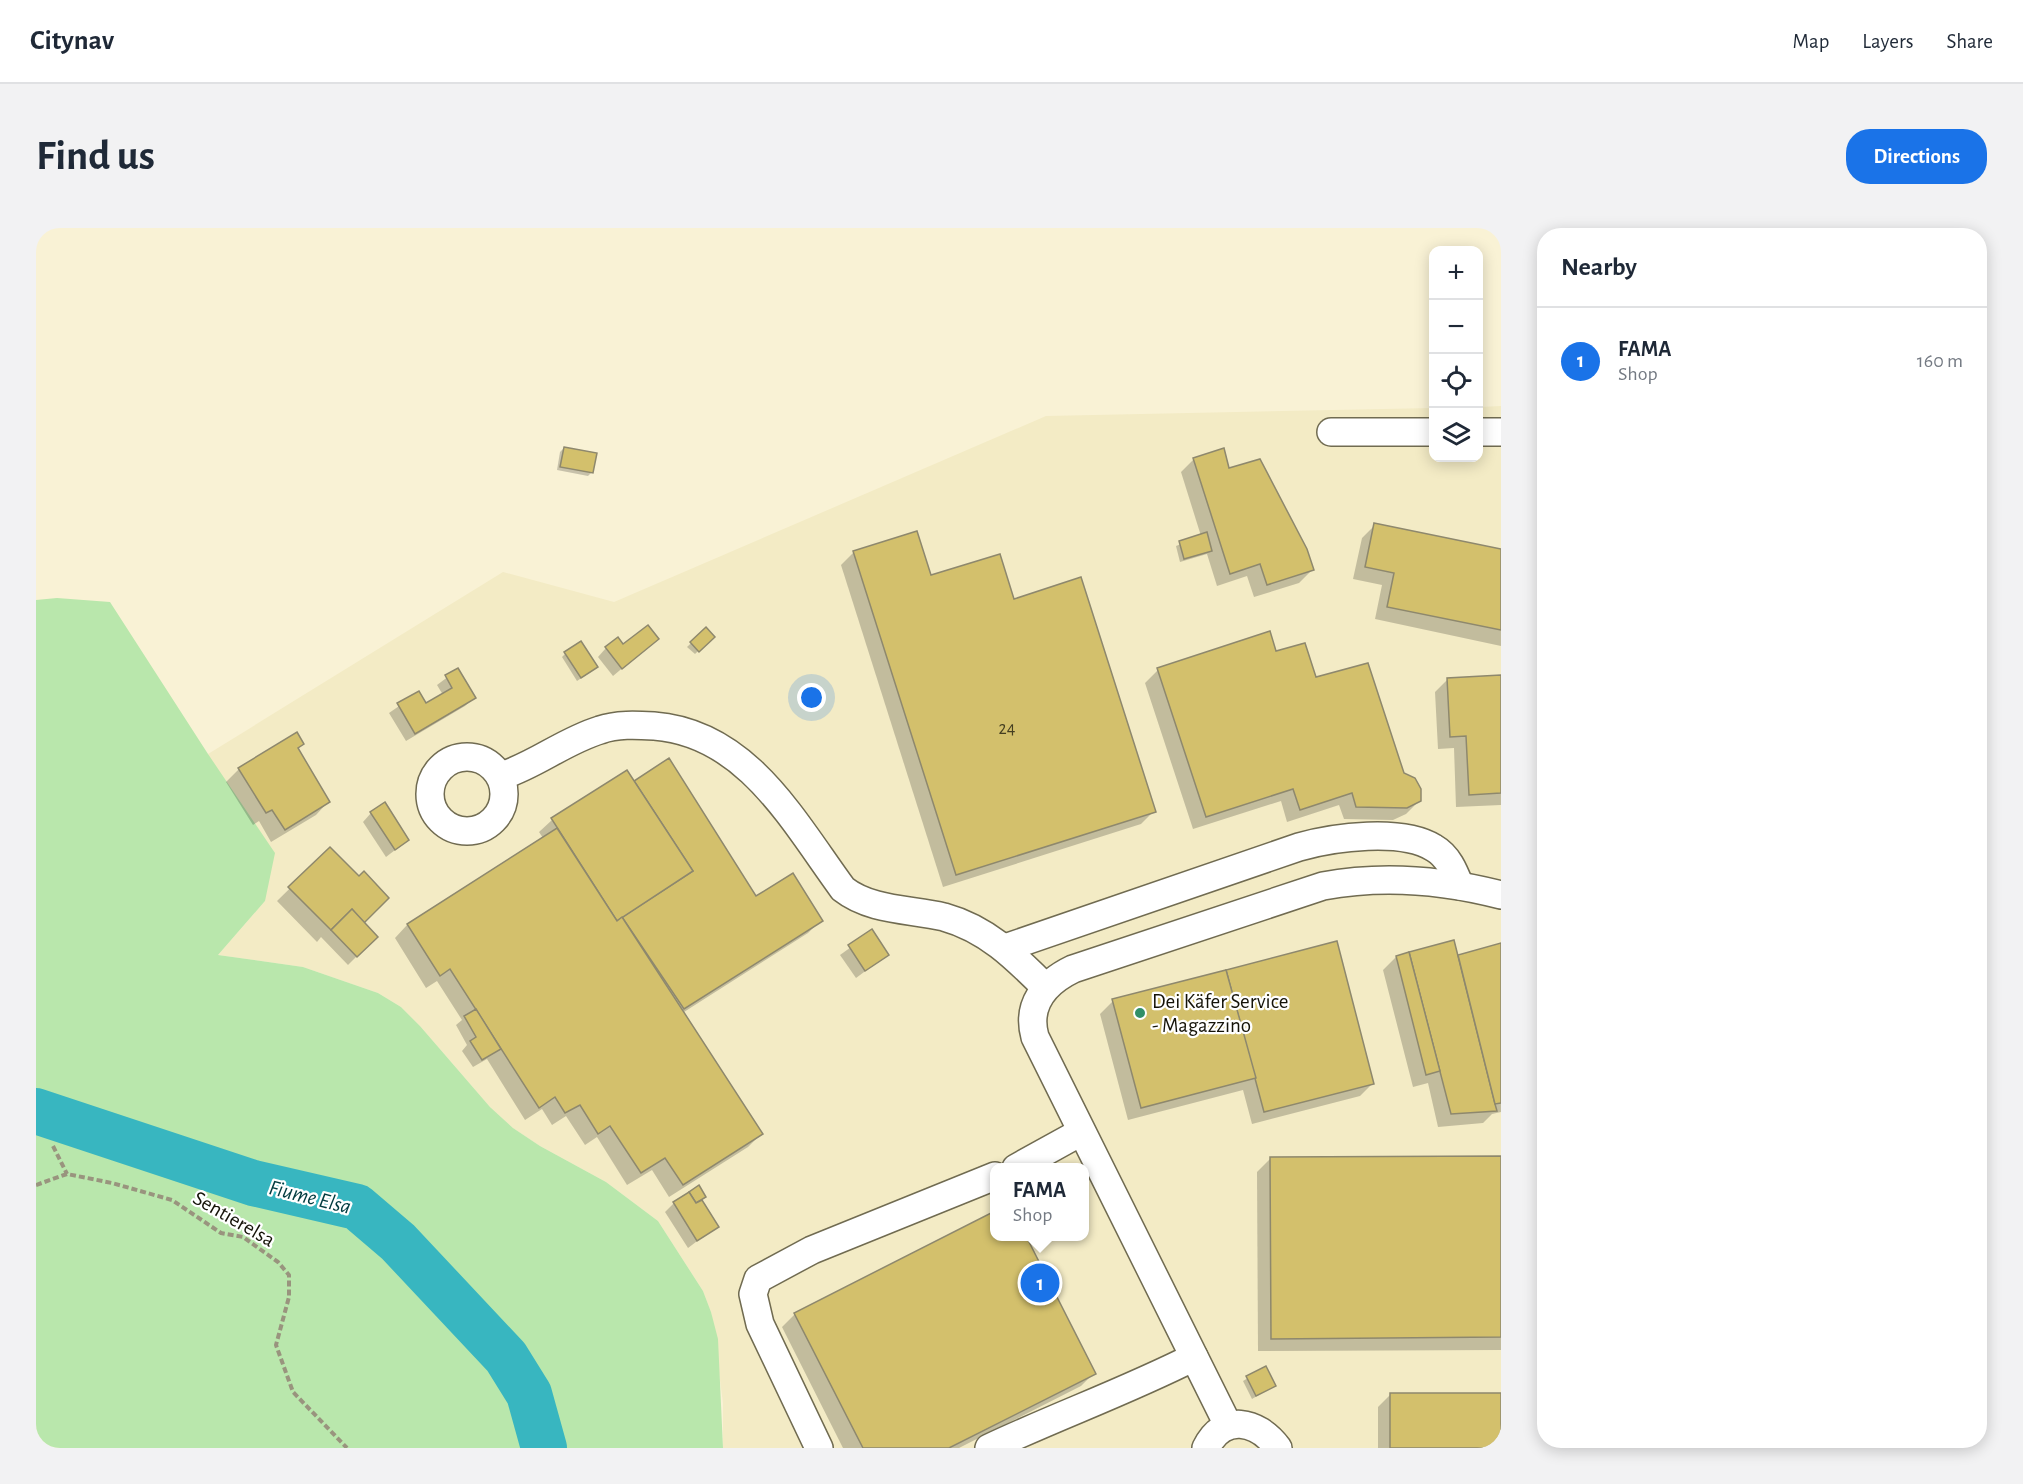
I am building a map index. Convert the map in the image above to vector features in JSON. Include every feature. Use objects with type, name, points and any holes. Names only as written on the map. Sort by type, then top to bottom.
[{"type":"street","points":[[1330,432],[1429,432]]},
{"type":"street","points":[[1483,432],[1501,432]]},
{"type":"street","points":[[501,776],[530,765],[561,747],[601,729],[644,725],[697,734],[726,749],[760,780],[782,805],[843,889],[851,895],[868,902],[960,922],[1005,948],[1045,987]]},
{"type":"street","points":[[1005,948],[1313,843],[1358,838],[1396,838],[1426,844],[1443,855],[1460,886]]},
{"type":"street","points":[[1228,1425],[1081,1132],[1032,1028],[1033,1008],[1045,987],[1072,969],[1308,890],[1335,884],[1409,881],[1460,886],[1501,895]]},
{"type":"street","points":[[1166,892],[1181,933]]},
{"type":"street","points":[[1023,1163],[1081,1132]]},
{"type":"street","points":[[819,1448],[760,1324],[753,1294],[758,1279],[812,1250],[990,1178]]},
{"type":"street","points":[[989,1448],[1067,1411],[1140,1384],[1194,1357]]},
{"type":"street","points":[[1206,1448],[1217,1432],[1228,1425],[1239,1423],[1253,1426],[1267,1435],[1278,1448]]},
{"type":"path","points":[[36,1185],[67,1174],[53,1146]]},
{"type":"path","name":"Sentierelsa","points":[[67,1174],[112,1183],[172,1200],[221,1233],[243,1237],[278,1262],[289,1275],[289,1297],[276,1345],[293,1392],[347,1448]]},
{"type":"shaded area","points":[[1501,406],[1501,1448],[723,1448],[723,1403],[711,1312],[703,1291],[658,1221],[606,1182],[540,1146],[513,1128],[490,1107],[401,1007],[378,993],[303,967],[218,955],[265,901],[208,754],[503,572],[614,602],[1046,416],[1429,408],[1429,462],[1483,462],[1483,407]]},
{"type":"green space","points":[[57,598],[110,602],[275,853],[265,901],[218,955],[303,967],[378,993],[401,1007],[420,1026],[490,1107],[513,1128],[540,1146],[606,1182],[658,1221],[703,1291],[711,1312],[718,1339],[723,1448],[36,1448],[36,600]]},
{"type":"building","points":[[564,447],[597,453],[593,473],[560,467]]},
{"type":"building","points":[[1224,448],[1229,468],[1260,459],[1307,549],[1314,570],[1267,585],[1260,564],[1230,574],[1193,458]]},
{"type":"building","points":[[1374,523],[1501,549],[1501,630],[1387,607],[1394,573],[1365,567]]},
{"type":"building","points":[[917,531],[931,575],[1000,554],[1014,599],[1081,577],[1156,812],[956,875],[853,551]]},
{"type":"building","points":[[1207,532],[1212,551],[1184,559],[1179,541]]},
{"type":"building","points":[[648,625],[659,639],[622,669],[605,647],[618,637],[623,644]]},
{"type":"building","points":[[706,627],[715,637],[699,652],[690,642]]},
{"type":"building","points":[[1270,631],[1276,651],[1305,643],[1316,677],[1368,663],[1404,773],[1415,778],[1421,789],[1421,801],[1407,808],[1356,807],[1352,793],[1300,810],[1293,789],[1206,817],[1157,668]]},
{"type":"building","points":[[581,641],[598,667],[581,678],[564,652]]},
{"type":"building","points":[[458,668],[476,698],[415,734],[397,703],[419,691],[426,703],[452,688],[445,675]]},
{"type":"building","points":[[1501,675],[1501,793],[1469,795],[1466,736],[1450,737],[1447,678]]},
{"type":"building","points":[[297,732],[304,744],[298,748],[330,802],[285,830],[272,810],[266,813],[238,768]]},
{"type":"building","points":[[669,758],[756,896],[793,873],[823,921],[684,1009],[622,917],[693,871],[634,781]]},
{"type":"building","points":[[627,770],[693,871],[617,921],[551,818]]},
{"type":"building","points":[[385,802],[409,840],[395,850],[370,812]]},
{"type":"building","points":[[557,828],[617,921],[622,917],[763,1134],[683,1185],[665,1158],[641,1173],[610,1126],[598,1134],[580,1105],[565,1113],[555,1097],[539,1108],[450,969],[440,976],[407,924]]},
{"type":"building","points":[[330,847],[359,876],[364,871],[389,898],[364,923],[352,909],[331,930],[288,887]]},
{"type":"building","points":[[352,909],[378,937],[357,957],[331,930]]},
{"type":"building","points":[[872,929],[889,955],[865,971],[848,945]]},
{"type":"building","points":[[1454,940],[1497,1111],[1451,1114],[1409,952]]},
{"type":"building","points":[[1337,941],[1374,1084],[1264,1112],[1226,970]]},
{"type":"building","points":[[1501,943],[1501,1103],[1495,1104],[1458,955]]},
{"type":"building","points":[[1409,952],[1440,1071],[1426,1075],[1396,956]]},
{"type":"building","points":[[1226,970],[1256,1078],[1141,1108],[1112,999]]},
{"type":"building","points":[[476,1009],[501,1049],[482,1060],[470,1041],[476,1037],[464,1016]]},
{"type":"building","points":[[1501,1156],[1501,1337],[1271,1339],[1270,1157]]},
{"type":"building","points":[[699,1185],[706,1197],[696,1203],[689,1192]]},
{"type":"building","points":[[689,1192],[696,1203],[702,1200],[719,1227],[697,1241],[673,1202]]},
{"type":"building","points":[[990,1214],[990,1241],[1029,1241],[1096,1374],[949,1448],[863,1448],[794,1313]]},
{"type":"building","points":[[1266,1366],[1276,1386],[1256,1396],[1246,1376]]},
{"type":"building","points":[[1390,1393],[1501,1393],[1501,1448],[1390,1448]]},
{"type":"waterway","name":"Fiume Elsa","points":[[36,1111],[253,1183],[357,1207],[398,1242],[506,1357],[529,1394],[544,1448]]},
{"type":"place","name":"Dei Käfer Service - Magazzino","points":[[1140,1013]]},
{"type":"place","name":"FAMA","points":[[1040,1283]]}]
